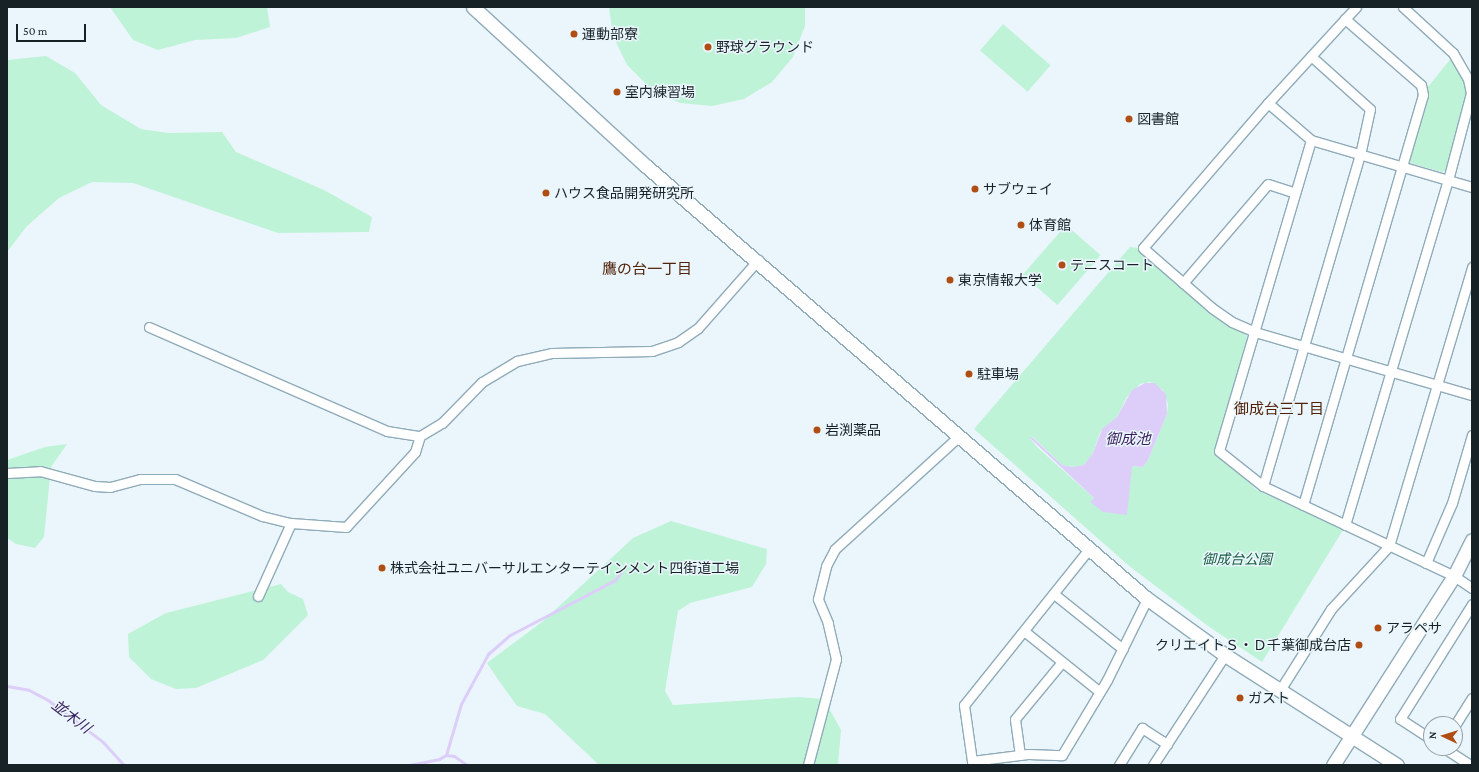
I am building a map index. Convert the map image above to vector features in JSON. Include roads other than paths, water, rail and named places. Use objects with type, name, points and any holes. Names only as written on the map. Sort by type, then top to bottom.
[{"type":"street","points":[[473,7],[646,166],[758,260],[1148,599],[1226,655],[1397,765]]},
{"type":"street","points":[[1356,7],[1268,103],[1143,248],[1183,283],[1232,322],[1255,332],[1472,395]]},
{"type":"street","points":[[1345,525],[1470,104],[1470,78],[1453,53],[1403,7]]},
{"type":"street","points":[[1303,505],[1347,359],[1423,90],[1345,19]]},
{"type":"street","points":[[1263,486],[1360,155],[1370,109],[1311,56]]},
{"type":"street","points":[[1268,103],[1311,140],[1472,187]]},
{"type":"street","points":[[1311,140],[1255,332],[1218,451],[1263,486],[1454,576],[1472,588]]},
{"type":"street","points":[[1183,283],[1268,184],[1295,193]]},
{"type":"street","points":[[149,327],[387,431],[420,436],[442,423],[482,382],[517,362],[552,354],[652,351],[678,342],[698,328],[758,260]]},
{"type":"street","points":[[1280,690],[1331,609],[1389,546],[1472,268]]},
{"type":"street","points":[[1426,563],[1452,503],[1472,435]]},
{"type":"street","points":[[7,473],[40,471],[95,486],[110,487],[140,479],[175,479],[262,516],[291,523],[346,527],[415,452],[420,436]]},
{"type":"street","points":[[808,765],[836,659],[828,623],[818,598],[826,566],[835,549],[959,436]]},
{"type":"street","points":[[258,596],[291,523]]},
{"type":"street","points":[[1333,765],[1353,737],[1454,576],[1472,540]]},
{"type":"street","points":[[1089,549],[964,705],[972,761],[1020,755],[1062,755],[1100,692],[1148,599]]},
{"type":"street","points":[[1054,594],[1123,649]]},
{"type":"street","points":[[1423,734],[1400,719],[1472,604]]},
{"type":"street","points":[[1024,631],[1100,692]]},
{"type":"street","points":[[1153,765],[1226,655]]},
{"type":"street","points":[[1020,755],[1016,719],[1062,662]]},
{"type":"street","points":[[1460,716],[1472,698]]},
{"type":"street","points":[[1119,765],[1142,728],[1167,744]]},
{"type":"street","points":[[1456,756],[1470,765]]},
{"type":"water","name":"御成池","points":[[1145,383],[1155,383],[1166,394],[1167,414],[1148,460],[1143,467],[1132,466],[1127,515],[1103,512],[1090,502],[1094,498],[1030,438],[1032,437],[1062,465],[1072,467],[1084,465],[1093,453],[1102,429],[1117,417],[1132,390]]},
{"type":"waterway","points":[[409,765],[439,759],[446,755],[461,704],[488,654],[510,635],[615,580],[622,571]]},
{"type":"waterway","name":"並木川","points":[[7,686],[29,690],[48,700],[103,742],[124,765]]},
{"type":"waterway","points":[[446,755],[454,756],[467,765]]},
{"type":"place","name":"運動部寮","points":[[574,34]]},
{"type":"place","name":"野球グラウンド","points":[[708,47]]},
{"type":"place","name":"室内練習場","points":[[617,92]]},
{"type":"place","name":"図書館","points":[[1129,119]]},
{"type":"place","name":"サブウェイ","points":[[975,189]]},
{"type":"place","name":"ハウス食品開発研究所","points":[[546,193]]},
{"type":"place","name":"体育館","points":[[1021,225]]},
{"type":"place","name":"テニスコート","points":[[1062,265]]},
{"type":"place","name":"東京情報大学","points":[[950,280]]},
{"type":"place","name":"駐車場","points":[[969,374]]},
{"type":"place","name":"岩渕薬品","points":[[817,430]]},
{"type":"place","name":"株式会社ユニバーサルエンターテインメント四街道工場","points":[[382,568]]},
{"type":"place","name":"アラペサ","points":[[1378,628]]},
{"type":"place","name":"クリエイトＳ・Ｄ千葉御成台店","points":[[1359,645]]},
{"type":"place","name":"ガスト","points":[[1240,698]]},
{"type":"district","name":"鷹の台一丁目","points":[[647,270]]},
{"type":"district","name":"御成台三丁目","points":[[1279,410]]},
{"type":"park label","name":"御成台公園","points":[[1237,559]]}]
